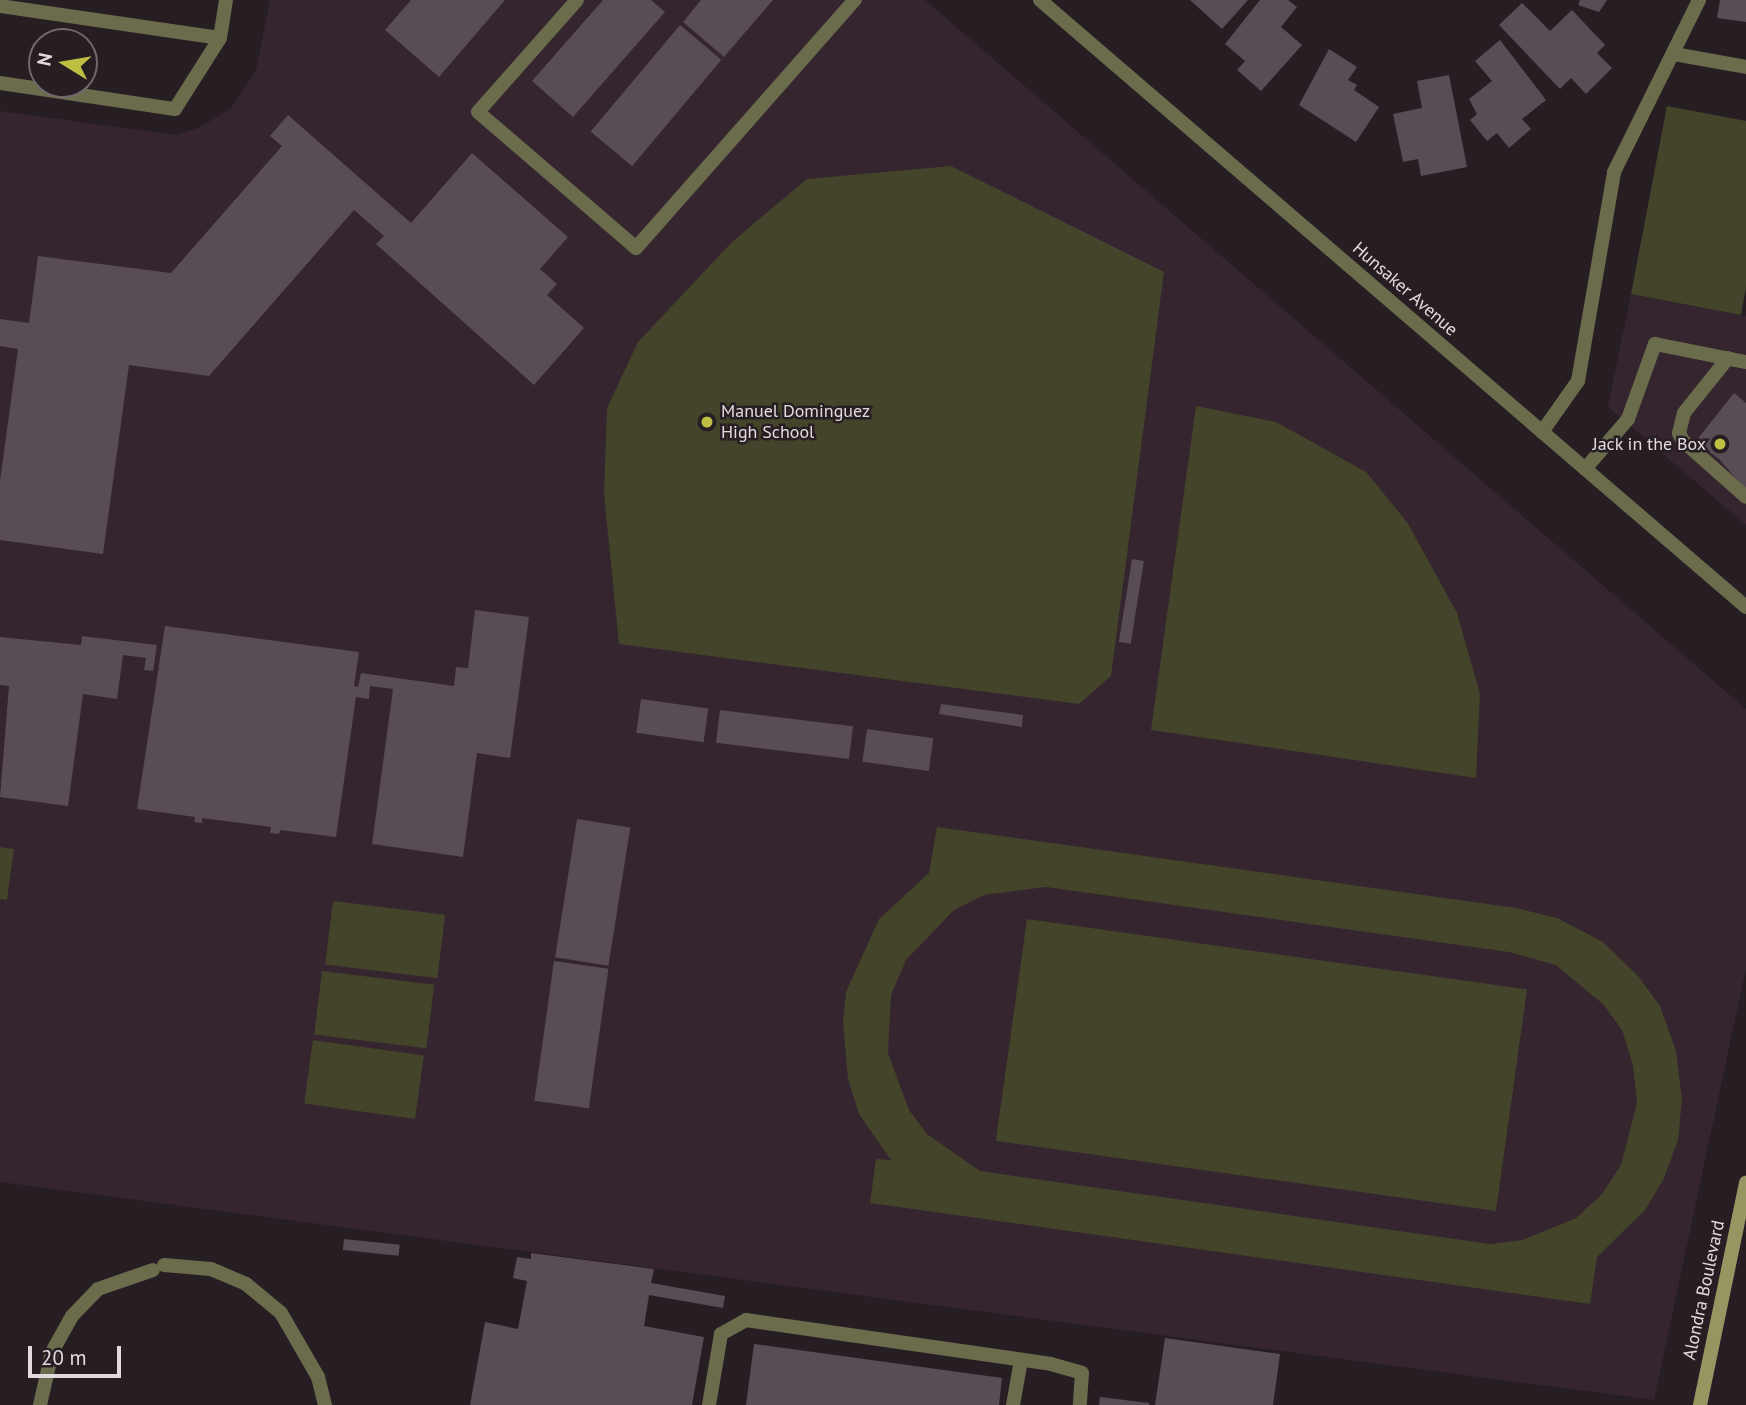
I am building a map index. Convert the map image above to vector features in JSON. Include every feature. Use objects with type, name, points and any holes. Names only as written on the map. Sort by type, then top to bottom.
[{"type":"main road","name":"Alondra Boulevard","points":[[1700,1405],[1746,1183]]},
{"type":"street","points":[[0,83],[175,109],[220,38],[226,0]]},
{"type":"street","points":[[577,0],[478,111],[636,248],[855,0]]},
{"type":"street","name":"Hunsaker Avenue","points":[[1040,0],[1746,607]]},
{"type":"street","points":[[1542,432],[1577,381],[1615,172],[1699,0]]},
{"type":"street","points":[[0,6],[220,38]]},
{"type":"street","points":[[1674,54],[1746,68]]},
{"type":"street","points":[[1585,469],[1628,419],[1655,344],[1746,362]]},
{"type":"street","points":[[1728,358],[1684,413],[1679,433],[1683,441],[1746,497]]},
{"type":"street","points":[[40,1405],[52,1352],[72,1316],[98,1289],[159,1267],[211,1269],[246,1284],[281,1313],[318,1377],[325,1405]]},
{"type":"street","points":[[709,1405],[721,1334],[746,1320],[1021,1360],[1082,1373],[1080,1405]]},
{"type":"street","points":[[1013,1405],[1021,1360]]},
{"type":"shaded area","name":"Manuel Dominguez High School","points":[[270,0],[925,0],[1746,709],[1746,968],[1654,1400],[0,1182],[0,111],[176,135],[198,128],[230,109],[256,71]]},
{"type":"shaded area","points":[[1631,294],[1746,316],[1746,525],[1608,407]]},
{"type":"green space","points":[[1667,106],[1746,121],[1746,287],[1741,315],[1631,294]]},
{"type":"green space","points":[[951,166],[1164,272],[1111,676],[1079,704],[619,644],[604,494],[607,408],[638,342],[732,242],[807,179]]},
{"type":"green space","points":[[1196,406],[1276,422],[1366,472],[1407,522],[1457,613],[1480,694],[1476,778],[1151,730]]},
{"type":"green space","points":[[937,827],[1516,908],[1557,918],[1603,942],[1638,976],[1660,1006],[1676,1051],[1682,1099],[1678,1140],[1664,1178],[1645,1210],[1597,1257],[1590,1304],[870,1203],[876,1159],[891,1160],[859,1114],[848,1079],[843,1022],[846,992],[879,919],[929,873]],"holes":[[[1046,887],[1509,952],[1556,965],[1603,1004],[1622,1030],[1633,1065],[1637,1103],[1621,1165],[1602,1194],[1576,1218],[1523,1240],[1490,1244],[980,1171],[927,1134],[909,1110],[888,1053],[891,995],[906,960],[954,910],[984,895]]]},
{"type":"green space","points":[[0,847],[14,849],[7,900],[0,899]]},
{"type":"green space","points":[[333,901],[445,915],[437,978],[325,965]]},
{"type":"green space","points":[[1027,919],[1527,989],[1496,1211],[996,1141]]},
{"type":"green space","points":[[322,971],[434,985],[426,1048],[314,1035]]},
{"type":"green space","points":[[313,1040],[424,1056],[415,1119],[304,1103]]},
{"type":"building","points":[[411,0],[505,0],[439,77],[385,30]]},
{"type":"building","points":[[603,0],[651,0],[665,12],[573,117],[532,81]]},
{"type":"building","points":[[701,0],[773,0],[724,57],[683,22]]},
{"type":"building","points":[[1190,0],[1248,0],[1222,29]]},
{"type":"building","points":[[1260,0],[1288,0],[1297,7],[1281,27],[1302,45],[1261,91],[1237,70],[1245,61],[1225,44]]},
{"type":"building","points":[[1580,0],[1607,0],[1599,12],[1578,5]]},
{"type":"building","points":[[1720,0],[1746,0],[1746,22],[1717,18]]},
{"type":"building","points":[[1522,3],[1550,31],[1572,10],[1605,45],[1597,53],[1612,68],[1586,94],[1571,78],[1560,89],[1499,25]]},
{"type":"building","points":[[680,25],[721,60],[632,166],[591,131]]},
{"type":"building","points":[[1500,40],[1546,100],[1522,119],[1531,129],[1509,148],[1497,133],[1487,141],[1470,120],[1477,114],[1469,99],[1492,81],[1475,61]]},
{"type":"building","points":[[1329,49],[1357,67],[1348,80],[1357,85],[1354,90],[1379,107],[1356,142],[1299,105]]},
{"type":"building","points":[[1449,75],[1467,167],[1421,176],[1418,159],[1403,162],[1393,114],[1422,108],[1417,81]]},
{"type":"building","points":[[288,115],[411,223],[472,153],[568,237],[540,269],[557,284],[547,295],[584,328],[534,385],[376,244],[384,236],[354,210],[209,376],[129,365],[103,554],[0,540],[0,481],[18,349],[0,346],[0,319],[29,323],[38,256],[171,273],[282,146],[270,136]]},
{"type":"building","name":"Jack in the Box","points":[[1734,393],[1746,403],[1746,490],[1719,459],[1708,451],[1703,456],[1692,446]]},
{"type":"building","points":[[1132,559],[1144,561],[1131,644],[1119,642]]},
{"type":"building","points":[[475,610],[529,617],[510,758],[477,753],[463,857],[372,844],[393,689],[370,686],[369,699],[356,697],[336,837],[280,830],[279,834],[270,833],[271,827],[202,818],[202,823],[194,822],[195,817],[137,809],[165,626],[359,652],[354,686],[358,687],[361,673],[454,686],[456,667],[468,668]]},
{"type":"building","points":[[82,636],[157,645],[153,671],[144,670],[146,658],[123,655],[117,699],[83,694],[68,806],[0,797],[9,686],[0,685],[0,637],[81,645]]},
{"type":"building","points":[[641,699],[708,708],[704,742],[636,733]]},
{"type":"building","points":[[941,704],[1023,715],[1022,727],[939,714]]},
{"type":"building","points":[[720,710],[853,726],[849,759],[716,743]]},
{"type":"building","points":[[867,729],[933,738],[929,771],[862,762]]},
{"type":"building","points":[[577,819],[630,827],[608,966],[555,957]]},
{"type":"building","points":[[554,961],[608,969],[589,1108],[534,1101]]},
{"type":"building","points":[[344,1239],[400,1245],[399,1256],[343,1250]]},
{"type":"building","points":[[531,1253],[654,1269],[651,1283],[725,1296],[723,1308],[649,1295],[644,1326],[704,1337],[692,1405],[470,1405],[485,1322],[518,1329],[527,1281],[513,1278],[517,1257],[531,1259]]},
{"type":"building","points":[[1165,1338],[1280,1354],[1273,1405],[1155,1405]]},
{"type":"building","points":[[754,1344],[1002,1378],[999,1405],[746,1405]]},
{"type":"building","points":[[1100,1397],[1149,1403],[1149,1405],[1099,1405]]},
{"type":"place","name":"Manuel Dominguez High School","points":[[707,422]]},
{"type":"place","name":"Jack in the Box","points":[[1720,444]]}]
